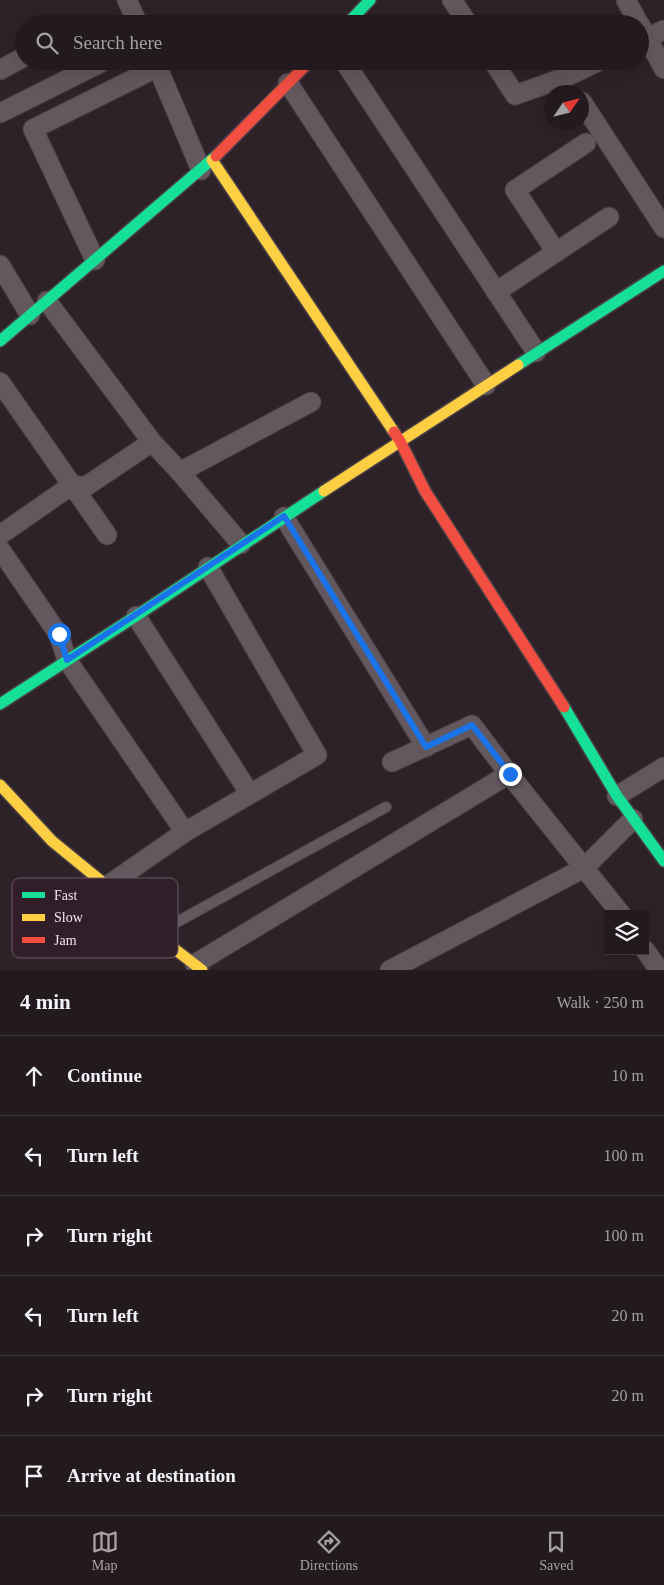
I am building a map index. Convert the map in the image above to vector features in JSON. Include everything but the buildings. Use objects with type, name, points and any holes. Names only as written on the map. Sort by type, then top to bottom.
[{"type":"street","points":[[127,0],[134,15]]},
{"type":"street","points":[[355,15],[370,0]]},
{"type":"street","points":[[452,0],[462,15]]},
{"type":"street","points":[[626,0],[636,15]]},
{"type":"street","points":[[649,37],[664,69]]},
{"type":"street","points":[[0,70],[15,62]]},
{"type":"street","points":[[0,113],[86,70]]},
{"type":"street","points":[[94,260],[33,130],[145,70]]},
{"type":"street","points":[[159,70],[207,165],[400,440],[425,491],[558,697],[618,796],[664,861]]},
{"type":"street","points":[[0,341],[207,165],[301,70]]},
{"type":"street","points":[[350,70],[536,352]]},
{"type":"street","points":[[499,70],[515,95],[544,90]]},
{"type":"street","points":[[570,85],[588,70]]},
{"type":"street","points":[[288,84],[486,385]]},
{"type":"street","points":[[589,113],[664,228]]},
{"type":"street","points":[[556,252],[515,190],[586,143]]},
{"type":"street","points":[[496,292],[609,217]]},
{"type":"street","points":[[0,265],[30,315]]},
{"type":"street","points":[[0,704],[400,440],[664,271]]},
{"type":"street","points":[[47,301],[152,442],[241,544]]},
{"type":"street","points":[[0,382],[107,535]]},
{"type":"street","points":[[180,472],[311,402]]},
{"type":"street","points":[[0,535],[72,485],[85,487],[152,442]]},
{"type":"street","points":[[284,516],[426,747]]},
{"type":"street","points":[[0,549],[59,634],[67,660],[185,832]]},
{"type":"street","points":[[119,878],[185,832],[316,755],[208,567]]},
{"type":"street","points":[[136,616],[250,794]]},
{"type":"street","points":[[392,762],[472,725],[618,910]]},
{"type":"street","points":[[618,796],[664,767]]},
{"type":"street","points":[[178,951],[199,967],[510,774]]},
{"type":"street","points":[[0,786],[52,841],[98,878]]},
{"type":"street","points":[[390,970],[584,868],[633,819]]},
{"type":"street","points":[[648,955],[659,970]]},
{"type":"lane","points":[[178,921],[386,807]]},
{"type":"traffic: fast","points":[[356,15],[370,0]]},
{"type":"traffic: fast","points":[[0,341],[216,156]]},
{"type":"traffic: fast","points":[[518,365],[664,271]]},
{"type":"traffic: fast","points":[[0,704],[324,491]]},
{"type":"traffic: fast","points":[[564,707],[617,796],[664,861]]},
{"type":"traffic: slow","points":[[212,160],[394,432]]},
{"type":"traffic: slow","points":[[324,491],[518,365]]},
{"type":"traffic: slow","points":[[0,785],[52,841],[97,878]]},
{"type":"traffic: slow","points":[[178,952],[202,970]]},
{"type":"traffic: jam","points":[[216,156],[301,70]]},
{"type":"traffic: jam","points":[[394,432],[425,491],[564,707]]},
{"type":"route","points":[[59,634],[67,660],[284,516],[426,747],[472,725],[510,774]]}]
